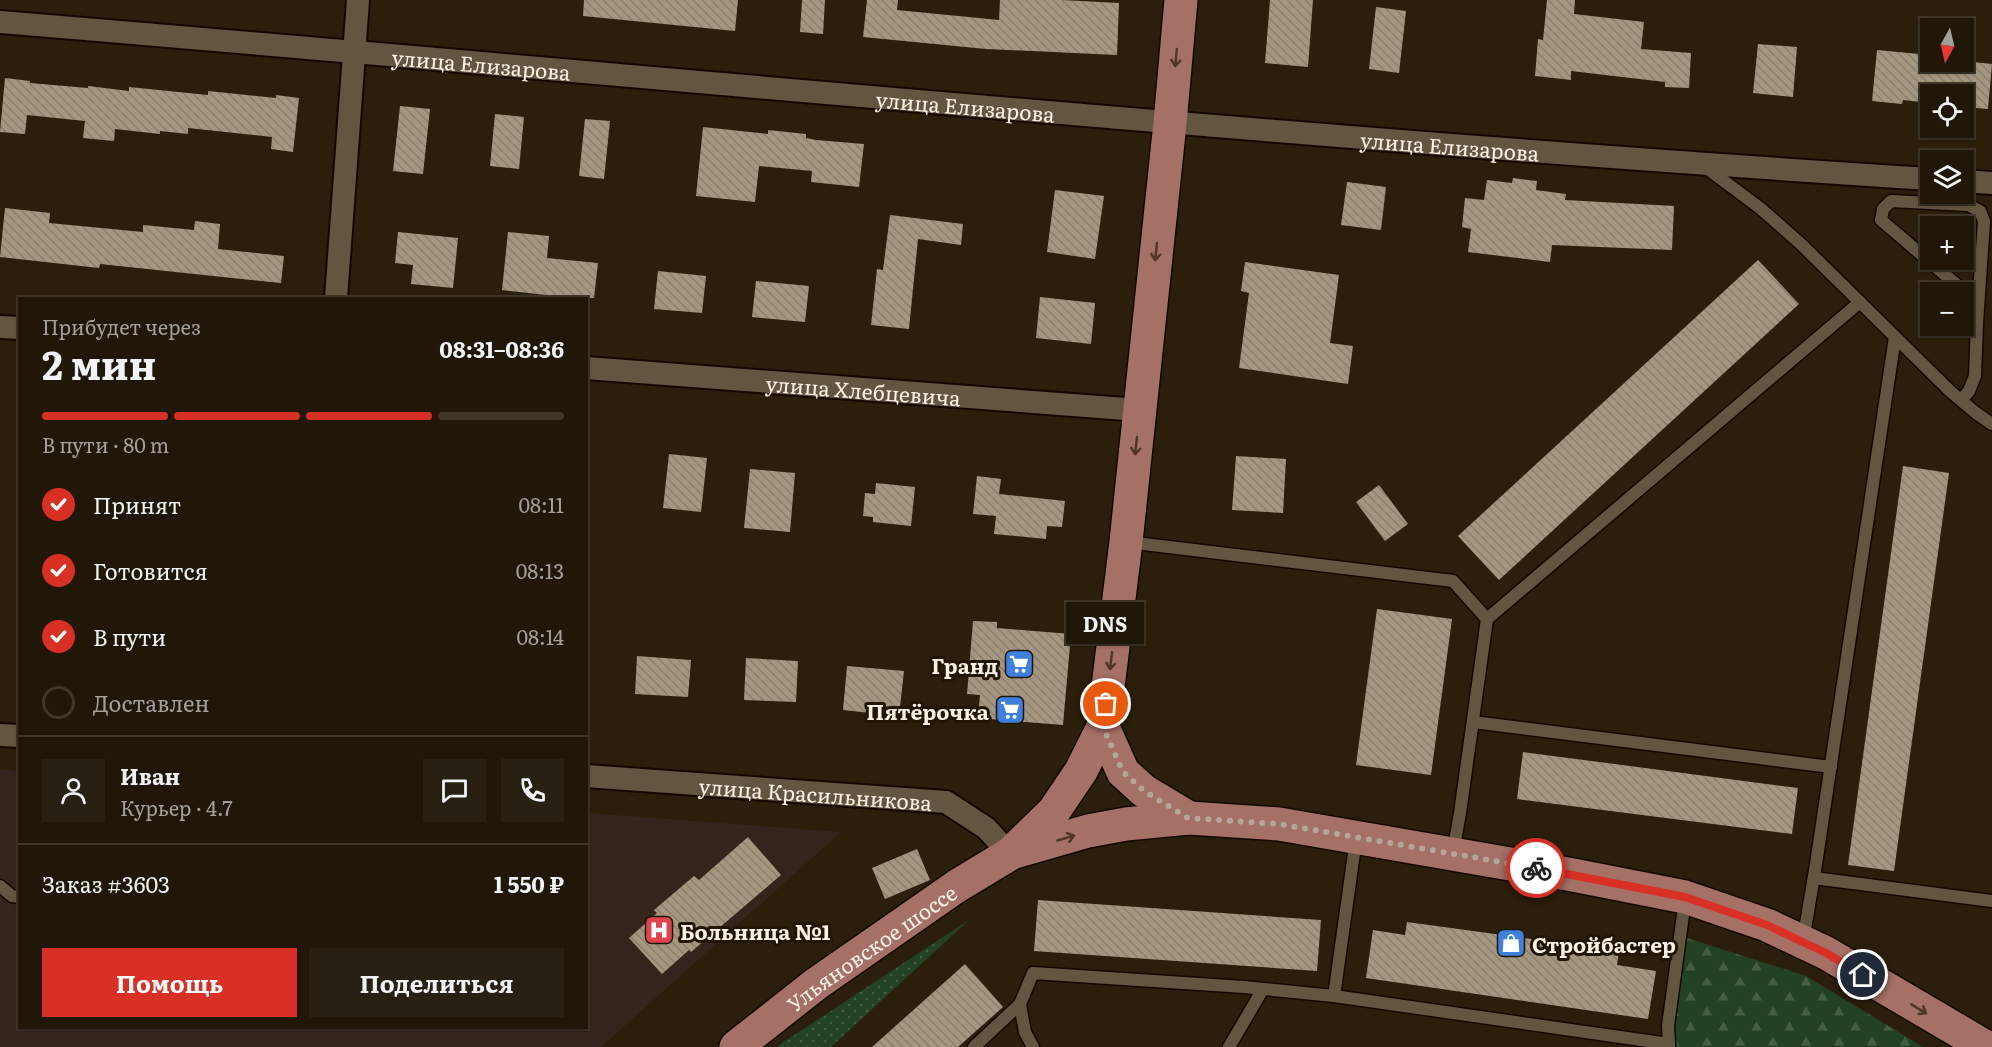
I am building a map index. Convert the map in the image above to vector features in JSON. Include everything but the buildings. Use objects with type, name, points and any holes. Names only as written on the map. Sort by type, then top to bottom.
[{"type":"main road","points":[[1010,854],[1054,811],[1081,771],[1103,727],[1126,542],[1181,0]]},
{"type":"main road","points":[[1103,727],[1123,772],[1144,791],[1188,818]]},
{"type":"main road","points":[[1010,854],[1088,831],[1126,824],[1188,818],[1279,824],[1685,897],[1767,925],[1826,953],[1986,1047]]},
{"type":"main road","name":"Ульяновское шоссе","points":[[736,1047],[816,984],[957,886],[1010,854]]},
{"type":"street","points":[[336,297],[358,0]]},
{"type":"street","name":"улица Елизарова","points":[[0,22],[1170,123],[1701,164],[1920,178]]},
{"type":"street","points":[[1974,182],[1992,183]]},
{"type":"street","points":[[0,327],[18,328]]},
{"type":"street","name":"улица Хлебцевича","points":[[588,368],[1139,410]]},
{"type":"street","points":[[0,735],[18,736]]},
{"type":"street","name":"улица Красильникова","points":[[588,776],[946,802],[986,828],[1010,854]]},
{"type":"lane","points":[[1701,164],[1760,208],[1802,245],[1961,400],[1992,424]]},
{"type":"lane","points":[[1961,400],[1970,392],[1975,376],[1984,221],[1980,211],[1968,205],[1890,201],[1883,209],[1881,220],[1978,303]]},
{"type":"lane","points":[[1452,854],[1488,619],[1860,302]]},
{"type":"lane","points":[[1803,942],[1895,337]]},
{"type":"lane","points":[[1126,542],[1453,581],[1488,619]]},
{"type":"lane","points":[[1473,722],[1831,767]]},
{"type":"lane","points":[[1335,996],[1356,838]]},
{"type":"lane","points":[[1814,878],[1992,901]]},
{"type":"lane","points":[[0,886],[12,896],[18,897]]},
{"type":"lane","points":[[974,1047],[1020,1004],[1033,973],[1335,996],[1669,1046],[1668,1026],[1685,897]]},
{"type":"lane","points":[[1229,1047],[1263,989]]},
{"type":"lane","points":[[1020,1004],[1025,1032],[1033,1047]]},
{"type":"shaded area","name":"Больница №1","points":[[0,769],[18,771],[18,1029],[588,1029],[588,813],[841,832],[601,1047],[0,1047]]},
{"type":"green space","points":[[969,920],[831,1047],[776,1047]]},
{"type":"green space","points":[[1684,937],[1806,976],[1923,1047],[1675,1047],[1673,1023]]},
{"type":"way so far","points":[[1106,704],[1103,727],[1123,772],[1144,791],[1188,818],[1279,824],[1536,868]]},
{"type":"place","name":"Гранд","points":[[1019,664]]},
{"type":"place","name":"DNS","points":[[1106,704]]},
{"type":"place","name":"Пятёрочка","points":[[1010,710]]},
{"type":"place","name":"Больница №1","points":[[659,930]]},
{"type":"place","name":"Стройбастер","points":[[1511,943]]},
{"type":"route","points":[[1536,868],[1685,897],[1767,925],[1826,953],[1863,975]]}]
